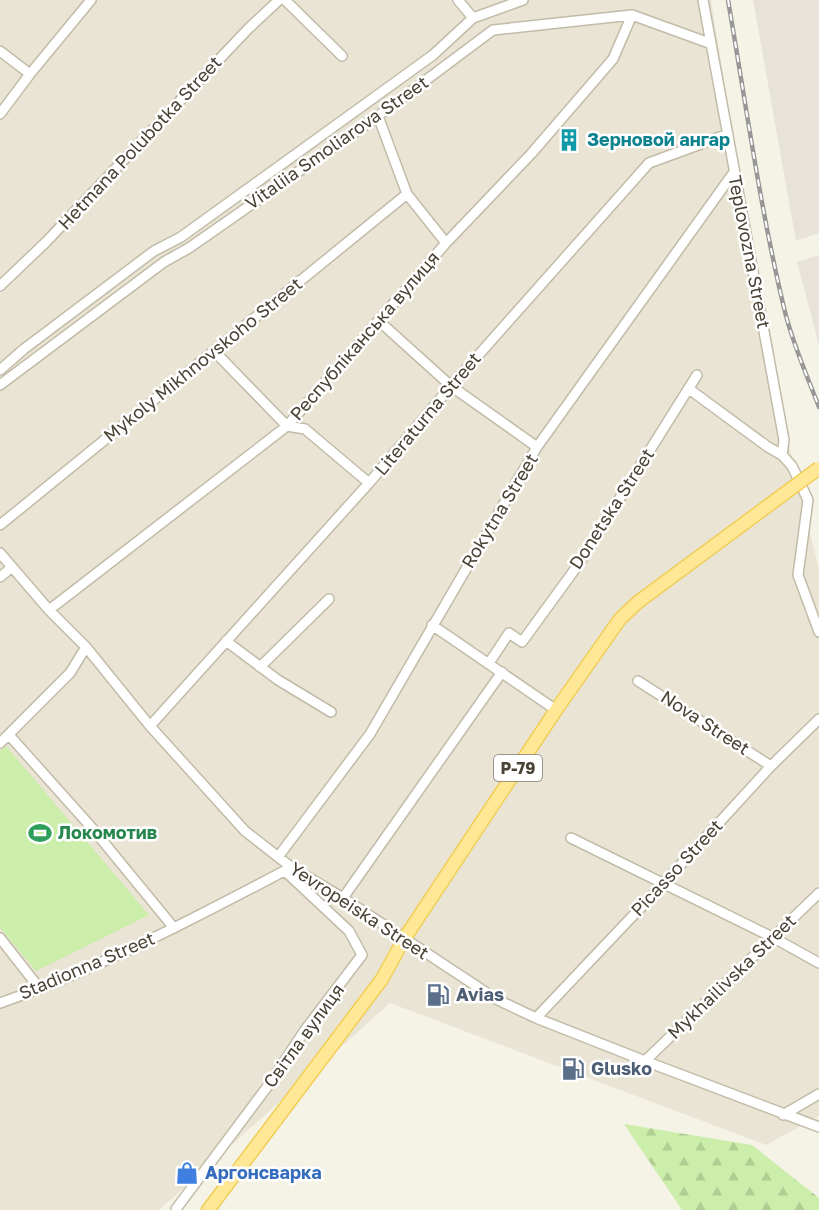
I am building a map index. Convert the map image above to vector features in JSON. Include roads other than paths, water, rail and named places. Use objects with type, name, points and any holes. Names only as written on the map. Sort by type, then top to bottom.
[{"type":"main road","name":"Р-79","points":[[208,1210],[382,978],[404,939],[556,710],[620,619],[638,602],[819,468]]},
{"type":"street","points":[[0,114],[91,0]]},
{"type":"street","name":"Hetmana Polubotka Street","points":[[0,286],[46,242],[279,0]]},
{"type":"street","points":[[285,0],[342,56]]},
{"type":"street","points":[[458,0],[473,18]]},
{"type":"street","name":"Vitaliia Smoliarova Street","points":[[0,370],[24,349],[154,251],[181,237],[433,55],[473,18],[523,0]]},
{"type":"street","name":"Teplovozna Street","points":[[703,0],[784,440],[782,455]]},
{"type":"street","name":"Vitaliia Smoliarova Street","points":[[0,385],[164,262],[189,248],[378,116],[493,30],[632,15],[710,43]]},
{"type":"street","name":"Республіканська вулиця","points":[[49,610],[287,426],[446,243],[531,154],[613,59],[632,15]]},
{"type":"street","points":[[0,51],[30,74]]},
{"type":"street","points":[[378,116],[407,194],[446,243]]},
{"type":"street","name":"Literaturna Street","points":[[150,726],[369,483],[451,386],[649,163],[728,134]]},
{"type":"street","name":"Rokytna Street","points":[[278,857],[370,734],[537,447],[734,172]]},
{"type":"street","name":"Mykoly Mikhnovskoho Street","points":[[0,525],[407,194]]},
{"type":"street","points":[[379,321],[451,386],[537,447]]},
{"type":"street","points":[[214,351],[287,426],[305,429],[369,483]]},
{"type":"street","points":[[489,663],[509,633],[522,642],[578,565],[697,375]]},
{"type":"street","points":[[689,389],[782,455],[792,466],[808,500],[798,574],[819,632]]},
{"type":"street","name":"Yevropeiska Street","points":[[0,553],[49,610],[86,647],[150,726],[245,831],[278,857],[288,869],[343,898],[496,999],[645,1061],[819,1127]]},
{"type":"street","points":[[0,577],[12,567]]},
{"type":"street","points":[[260,667],[329,599]]},
{"type":"street","points":[[432,625],[556,710]]},
{"type":"street","points":[[226,641],[278,680],[331,712]]},
{"type":"street","points":[[0,743],[70,673],[86,647]]},
{"type":"street","points":[[343,898],[502,672]]},
{"type":"street","name":"Nova Street","points":[[638,681],[771,766]]},
{"type":"street","name":"Picasso Street","points":[[536,1017],[663,884],[771,766],[819,719]]},
{"type":"street","name":"Stadionna Street","points":[[9,735],[93,828],[174,928]]},
{"type":"street","points":[[571,838],[819,963]]},
{"type":"street","name":"Stadionna Street","points":[[0,1003],[40,989],[174,928],[288,869]]},
{"type":"street","name":"Світла вулиця","points":[[176,1209],[362,955],[350,931],[288,869]]},
{"type":"street","name":"Mykhailivska Street","points":[[645,1061],[774,939],[819,893]]},
{"type":"street","points":[[0,938],[40,989]]},
{"type":"street","points":[[783,1115],[819,1094]]},
{"type":"railway","points":[[728,0],[776,273],[792,336],[819,407]]},
{"type":"place","name":"Зерновой ангар","points":[[569,140]]},
{"type":"place","name":"Локомотив","points":[[40,833]]},
{"type":"place","name":"Avias","points":[[438,995]]},
{"type":"place","name":"Glusko","points":[[573,1069]]},
{"type":"place","name":"Аргонсварка","points":[[187,1173]]}]
